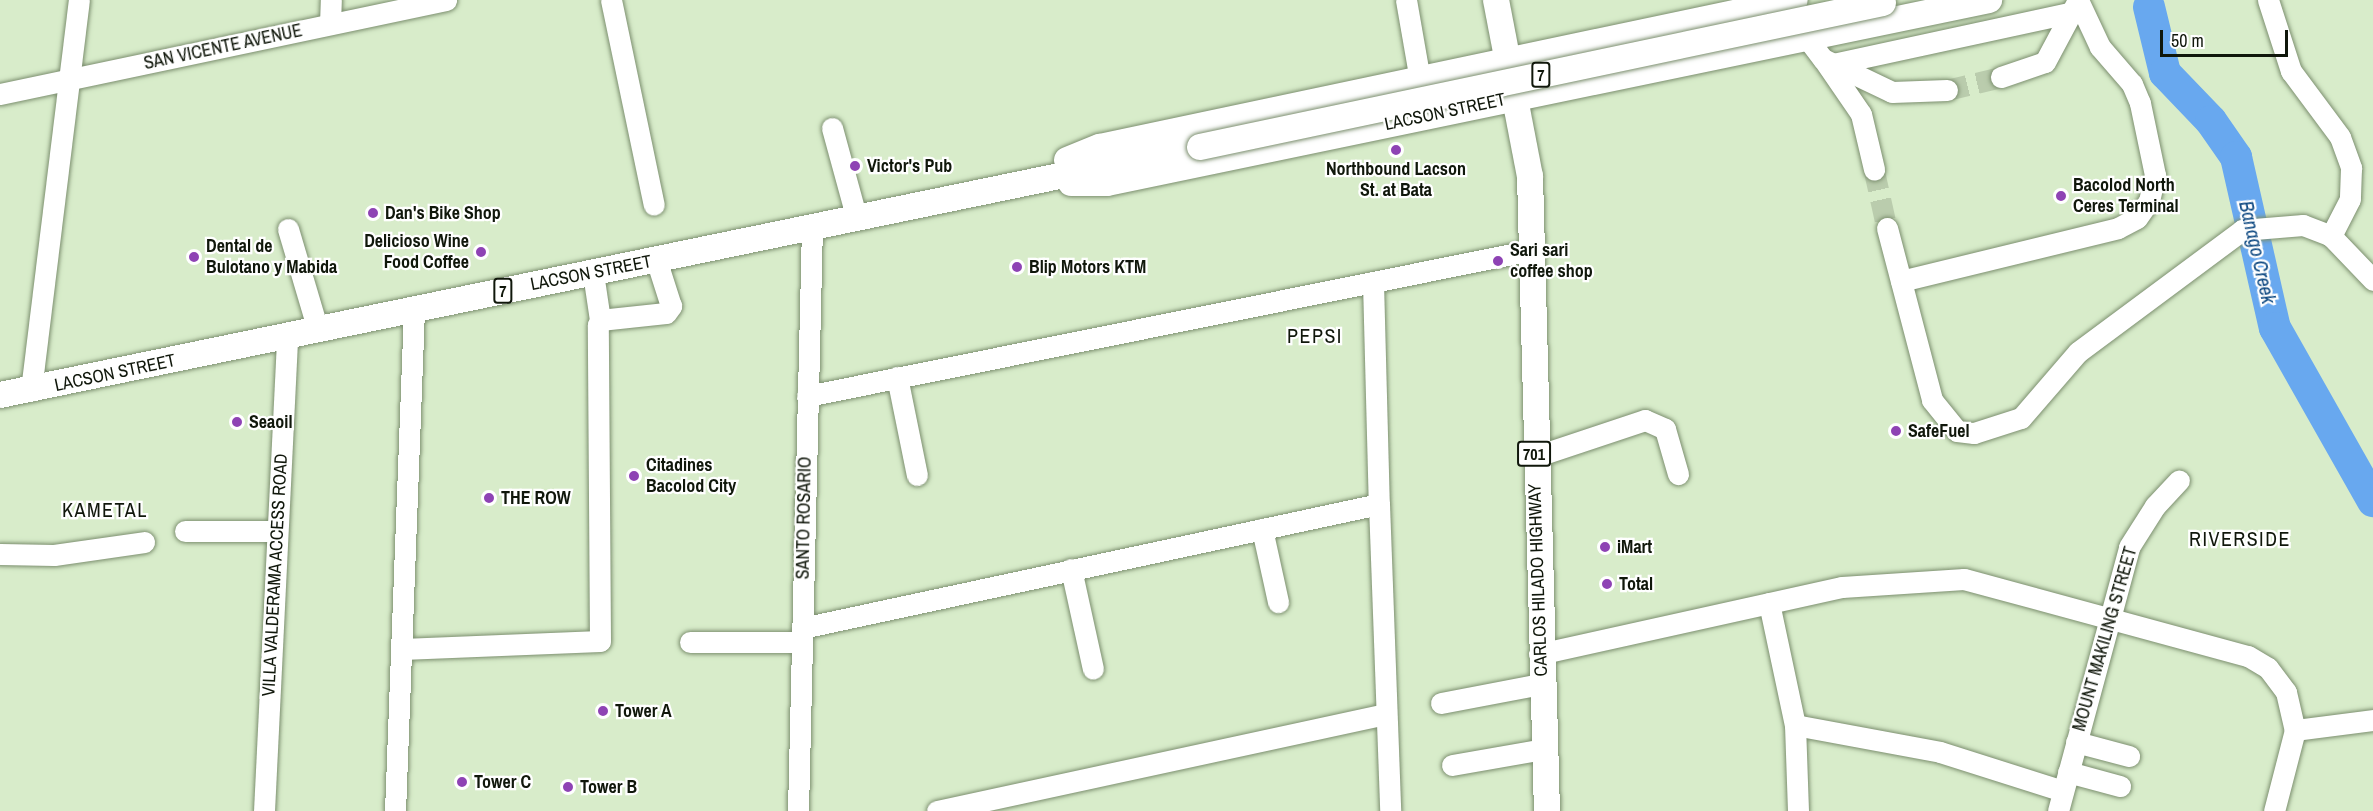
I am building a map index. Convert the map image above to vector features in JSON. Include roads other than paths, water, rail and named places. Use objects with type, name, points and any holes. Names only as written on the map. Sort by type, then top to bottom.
[{"type":"main road","name":"CARLOS HILADO HIGHWAY","points":[[1497,0],[1530,176],[1539,654],[1547,811]]},
{"type":"main road","name":"LACSON STREET","points":[[1005,184],[1100,147],[1795,0]]},
{"type":"main road","name":"LACSON STREET","points":[[1005,184],[1107,183],[1989,0]]},
{"type":"main road","name":"LACSON STREET","points":[[0,395],[287,338],[1005,184],[1200,147],[1889,1]]},
{"type":"street","points":[[31,390],[66,80],[80,0]]},
{"type":"street","points":[[330,24],[331,0]]},
{"type":"street","name":"SAN VICENTE AVENUE","points":[[0,94],[446,0]]},
{"type":"street","points":[[611,0],[654,205]]},
{"type":"street","points":[[1406,0],[1420,80]]},
{"type":"street","points":[[2268,0],[2291,71],[2340,137],[2350,168],[2350,199],[2331,236]]},
{"type":"street","points":[[1828,62],[2076,4]]},
{"type":"street","points":[[1901,281],[2118,228],[2137,218],[2149,201],[2155,175],[2140,103],[2132,84],[2100,46],[2076,4]]},
{"type":"street","points":[[2001,77],[2045,62],[2076,4]]},
{"type":"street","points":[[1807,38],[1828,62],[1861,114],[1874,169]]},
{"type":"street","points":[[1828,62],[1892,92],[1947,90]]},
{"type":"street","points":[[832,128],[856,216]]},
{"type":"street","points":[[1887,228],[1932,400],[1957,431],[1974,433],[2020,418],[2078,352],[2250,229],[2303,225],[2331,236],[2373,280]]},
{"type":"street","name":"SANTO ROSARIO","points":[[798,811],[812,226]]},
{"type":"street","points":[[288,229],[318,330]]},
{"type":"street","points":[[807,396],[1532,250]]},
{"type":"street","points":[[600,320],[666,313],[670,306],[656,260]]},
{"type":"street","points":[[402,649],[600,641],[600,320],[593,273]]},
{"type":"street","points":[[1373,282],[1390,811]]},
{"type":"street","points":[[395,811],[414,309]]},
{"type":"street","name":"VILLA VALDERAMA ACCESS ROAD","points":[[264,811],[287,338]]},
{"type":"street","points":[[897,377],[917,475]]},
{"type":"street","points":[[1534,457],[1645,420],[1665,429],[1678,474]]},
{"type":"street","name":"MOUNT MAKILING STREET","points":[[2063,791],[2108,617],[2129,547],[2154,506],[2179,480]]},
{"type":"street","points":[[690,642],[801,635],[1071,569],[1379,504]]},
{"type":"street","points":[[1262,529],[1278,602]]},
{"type":"street","points":[[185,531],[276,531]]},
{"type":"street","points":[[0,554],[54,555],[144,542]]},
{"type":"street","points":[[1071,569],[1093,669]]},
{"type":"street","points":[[1539,654],[1769,603],[1900,579],[1964,579],[2248,656],[2268,668],[2286,692],[2295,730],[2274,811]]},
{"type":"street","points":[[1769,603],[1795,725],[1798,811]]},
{"type":"street","points":[[1440,703],[1541,684]]},
{"type":"street","points":[[937,811],[1386,714]]},
{"type":"street","points":[[2295,730],[2373,720]]},
{"type":"street","points":[[1795,725],[1940,752],[2063,791],[2120,786]]},
{"type":"street","points":[[2076,742],[2128,756]]},
{"type":"street","points":[[1452,765],[1544,749]]},
{"type":"waterway","name":"Banago Creek","points":[[2149,7],[2165,73],[2211,121],[2236,157],[2275,328],[2373,501]]},
{"type":"tunnel","points":[[1947,90],[2001,77]]},
{"type":"tunnel","points":[[1874,169],[1887,228]]},
{"type":"place","name":"Northbound Lacson St. at Bata","points":[[1396,150]]},
{"type":"place","name":"Victor's Pub","points":[[855,166]]},
{"type":"place","name":"Bacolod North Ceres Terminal","points":[[2061,196]]},
{"type":"place","name":"Dan's Bike Shop","points":[[373,213]]},
{"type":"place","name":"Delicioso Wine Food Coffee","points":[[481,252]]},
{"type":"place","name":"Dental de Bulotano y Mabida","points":[[194,257]]},
{"type":"place","name":"Sari sari coffee shop","points":[[1498,261]]},
{"type":"place","name":"Blip Motors KTM","points":[[1017,267]]},
{"type":"place","name":"Seaoil","points":[[237,422]]},
{"type":"place","name":"SafeFuel","points":[[1896,431]]},
{"type":"place","name":"Citadines Bacolod City","points":[[634,476]]},
{"type":"place","name":"THE ROW","points":[[489,498]]},
{"type":"place","name":"iMart","points":[[1605,547]]},
{"type":"place","name":"Total","points":[[1607,584]]},
{"type":"place","name":"Tower A","points":[[603,711]]},
{"type":"place","name":"Tower C","points":[[462,782]]},
{"type":"place","name":"Tower B","points":[[568,787]]},
{"type":"district","name":"PEPSI","points":[[1315,335]]},
{"type":"district","name":"KAMETAL","points":[[105,509]]},
{"type":"district","name":"RIVERSIDE","points":[[2240,538]]}]
